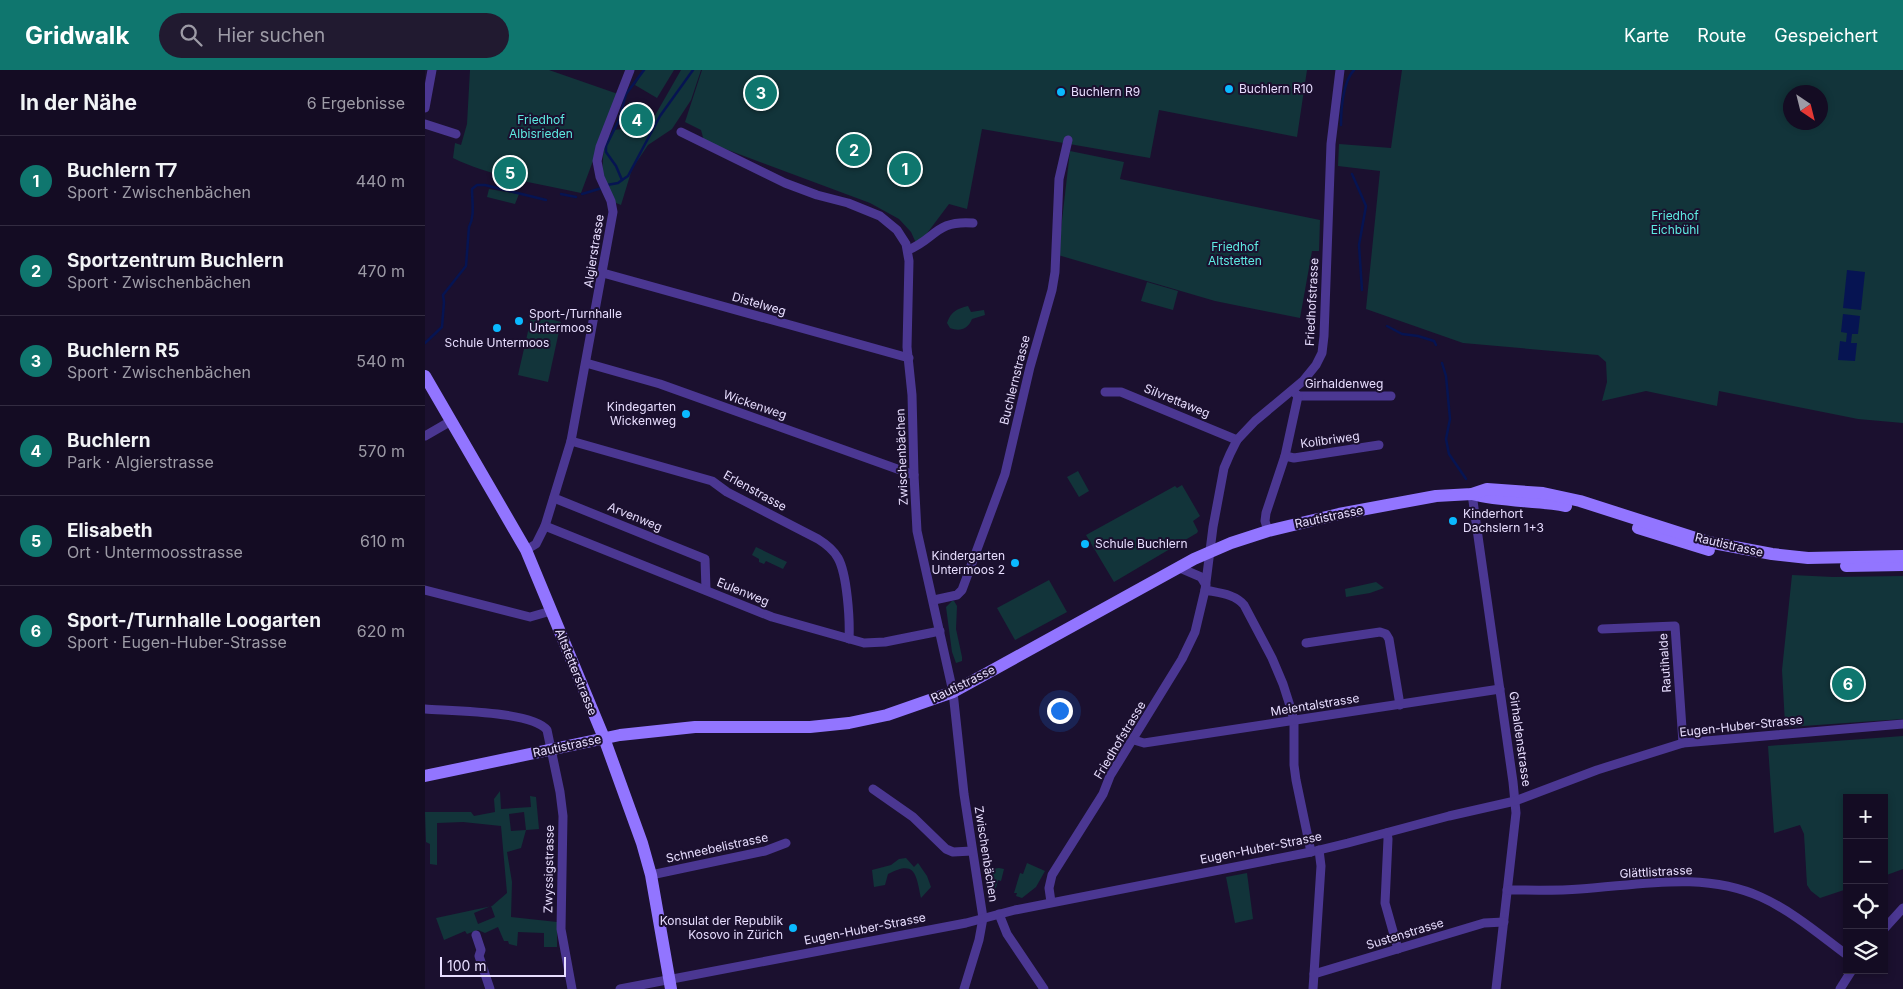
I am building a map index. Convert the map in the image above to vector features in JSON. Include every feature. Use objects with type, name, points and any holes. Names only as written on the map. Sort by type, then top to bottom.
[{"type":"street","points":[[425,108],[432,70]]},
{"type":"street","name":"Algierstrasse","points":[[526,550],[536,544],[545,526],[571,441],[613,212],[611,201],[600,177],[597,161],[600,147],[630,70]]},
{"type":"street","name":"Friedhofstrasse","points":[[1051,902],[1049,888],[1052,875],[1103,794],[1110,776],[1134,740],[1189,646],[1206,588],[1224,468],[1237,440],[1271,407],[1295,393],[1316,365],[1322,352],[1331,144],[1340,70]]},
{"type":"street","points":[[425,124],[456,134]]},
{"type":"street","points":[[681,132],[785,183],[817,195],[848,203],[880,216],[901,234],[908,250],[917,246],[943,226],[953,223],[973,223]]},
{"type":"street","name":"Buchlernstrasse","points":[[934,600],[957,595],[962,590],[1005,474],[1030,367],[1053,290],[1059,179],[1068,140]]},
{"type":"street","name":"Zwischenbächen","points":[[908,250],[907,318],[919,544],[934,600],[953,692],[972,851],[983,918]]},
{"type":"street","name":"Distelweg","points":[[603,273],[909,358]]},
{"type":"street","name":"Wickenweg","points":[[586,363],[660,384],[914,475]]},
{"type":"street","name":"Altstetterstrasse","points":[[425,376],[526,550],[604,738],[642,842],[651,875],[670,984]]},
{"type":"street","name":"Silvrettaweg","points":[[1105,392],[1121,392],[1237,440]]},
{"type":"street","points":[[1268,531],[1265,521],[1266,513],[1285,456],[1295,393]]},
{"type":"street","name":"Girhaldenweg","points":[[1295,393],[1391,396]]},
{"type":"street","points":[[425,436],[451,421]]},
{"type":"street","name":"Erlenstrasse","points":[[571,441],[711,481],[727,492],[818,538],[829,546],[838,557],[843,569],[850,626],[849,639]]},
{"type":"street","name":"Kolibriweg","points":[[1285,456],[1294,458],[1379,445]]},
{"type":"street","name":"Rautistrasse","points":[[425,776],[604,738],[695,727],[792,728],[849,723],[887,715],[953,692],[1211,551],[1268,531],[1339,514],[1436,496],[1472,494],[1487,489],[1553,495],[1580,501],[1708,542],[1772,554],[1808,558],[1903,556]]},
{"type":"street","name":"Rautistrasse","points":[[1472,494],[1487,498],[1518,499],[1564,506],[1681,543],[1761,561],[1811,566],[1903,565]]},
{"type":"street","name":"Girhaldenstrasse","points":[[1472,494],[1516,814],[1496,989]]},
{"type":"street","name":"Arvenweg","points":[[554,498],[705,559],[706,590]]},
{"type":"street","name":"Eulenweg","points":[[545,526],[772,617],[864,643],[885,642],[940,631]]},
{"type":"street","points":[[1180,568],[1201,577],[1206,588],[1239,599],[1244,605],[1283,684],[1294,721],[1294,765],[1299,797],[1321,866],[1313,989]]},
{"type":"street","points":[[425,590],[530,617],[551,611]]},
{"type":"street","name":"Rautihalde","points":[[1602,629],[1675,626],[1683,743]]},
{"type":"street","points":[[1306,644],[1380,632],[1386,634],[1389,639],[1400,705]]},
{"type":"street","name":"Meientalstrasse","points":[[1134,740],[1144,743],[1500,689]]},
{"type":"street","name":"Zwyssigstrasse","points":[[425,709],[500,714],[541,724],[547,730],[563,816],[561,929],[572,989]]},
{"type":"street","name":"Eugen-Huber-Strasse","points":[[620,989],[670,984],[1051,902],[1315,851],[1515,801],[1597,770],[1683,743],[1903,724]]},
{"type":"street","points":[[873,789],[913,817],[946,849],[953,852],[972,851]]},
{"type":"street","points":[[1387,832],[1385,903],[1398,949]]},
{"type":"street","name":"Schneebelistrasse","points":[[651,875],[765,852],[786,843]]},
{"type":"street","name":"Glättlistrasse","points":[[1507,890],[1579,889],[1670,881],[1724,885],[1761,897],[1780,907],[1843,952]]},
{"type":"street","points":[[1888,925],[1903,908]]},
{"type":"street","points":[[999,914],[1007,934],[1044,989]]},
{"type":"street","points":[[963,989],[979,940],[983,918]]},
{"type":"street","name":"Sustenstrasse","points":[[1314,974],[1484,923],[1504,922]]},
{"type":"street","points":[[476,935],[481,950],[479,956],[491,989]]},
{"type":"street","points":[[1840,989],[1849,974]]},
{"type":"green space","name":"Friedhof Albisrieden","points":[[470,70],[549,70],[618,94],[581,193],[500,175],[453,158],[455,143],[461,145],[467,124]]},
{"type":"green space","points":[[644,70],[674,70],[657,98],[635,85]]},
{"type":"green space","points":[[681,70],[701,70],[691,100],[672,129],[648,145],[632,169],[621,205],[611,201],[602,175],[604,143],[614,130],[630,128],[622,126],[629,102],[653,114],[649,126]]},
{"type":"green space","points":[[702,70],[1307,70],[1297,137],[1159,110],[1150,158],[982,129],[967,209],[949,204],[922,240],[916,243],[911,232],[899,219],[870,203],[704,141],[701,130],[685,122]]},
{"type":"green space","name":"Friedhof Eichbühl","points":[[1402,70],[1903,70],[1903,423],[1858,419],[1719,391],[1717,406],[1646,391],[1602,401],[1607,382],[1606,362],[1598,355],[1463,343],[1366,309],[1380,171],[1338,166],[1339,144],[1391,148]]},
{"type":"green space","name":"Friedhof Altstetten","points":[[1070,151],[1124,162],[1120,179],[1320,220],[1319,251],[1312,251],[1300,318],[1215,301],[1058,255]]},
{"type":"green space","points":[[489,189],[519,194],[515,204],[487,197]]},
{"type":"green space","points":[[1147,282],[1178,291],[1173,310],[1141,301]]},
{"type":"green space","points":[[968,306],[971,312],[984,310],[985,315],[972,319],[963,329],[950,328],[947,323],[953,313]]},
{"type":"green space","points":[[532,314],[561,322],[548,382],[518,375]]},
{"type":"green space","points":[[1078,471],[1089,491],[1079,497],[1067,477]]},
{"type":"green space","points":[[1182,485],[1200,516],[1193,521],[1198,531],[1197,533],[1114,582],[1086,535],[1175,486],[1177,488]]},
{"type":"green space","points":[[756,547],[787,562],[783,569],[766,561],[764,564],[759,562],[759,559],[752,555]]},
{"type":"green space","points":[[1792,575],[1833,577],[1903,576],[1903,719],[1789,727],[1785,724],[1782,670]]},
{"type":"green space","points":[[1049,580],[1067,612],[1015,640],[997,608]]},
{"type":"green space","points":[[1376,582],[1384,588],[1370,593],[1346,597],[1345,589]]},
{"type":"green space","points":[[952,601],[957,606],[956,629],[962,657],[962,661],[956,663],[952,652],[946,607]]},
{"type":"green space","points":[[1903,736],[1903,869],[1888,875],[1888,794],[1843,794],[1843,890],[1820,898],[1811,891],[1807,885],[1804,834],[1800,825],[1774,833],[1768,746]]},
{"type":"green space","points":[[500,791],[501,809],[531,807],[530,796],[536,797],[539,829],[526,830],[521,848],[507,852],[512,882],[511,917],[557,922],[557,947],[544,947],[544,933],[518,932],[517,946],[509,944],[508,941],[504,941],[498,927],[485,933],[478,930],[467,934],[465,931],[444,940],[436,918],[490,906],[474,913],[478,924],[495,917],[491,906],[507,893],[501,826],[463,822],[437,823],[437,865],[430,864],[430,844],[426,842],[425,812],[471,812],[474,816],[495,812],[494,799]],"holes":[[[524,812],[526,830],[511,831],[509,814]]]},
{"type":"green space","points":[[906,858],[914,867],[918,863],[927,876],[931,887],[921,898],[916,876],[909,869],[904,868],[888,874],[885,885],[874,887],[872,870],[891,865],[899,859]]},
{"type":"green space","points":[[1027,863],[1045,871],[1036,887],[1022,898],[1016,896],[1017,893],[1014,893],[1020,873],[1023,874]]},
{"type":"green space","points":[[1004,869],[1001,881],[998,880],[995,892],[987,887],[985,870]]},
{"type":"green space","points":[[1247,873],[1253,919],[1235,923],[1226,877]]},
{"type":"shaded area","points":[[1847,270],[1865,272],[1861,310],[1843,308]]},
{"type":"shaded area","points":[[1843,314],[1860,316],[1858,334],[1852,334],[1851,343],[1857,343],[1855,361],[1838,360],[1840,341],[1846,342],[1847,333],[1841,332]]},
{"type":"waterway","points":[[607,185],[618,183],[622,180],[616,166],[606,152],[606,146],[619,120],[626,94],[644,70]]},
{"type":"waterway","points":[[622,180],[628,176],[660,116],[693,70]]},
{"type":"waterway","points":[[1341,125],[1345,88],[1354,70]]},
{"type":"waterway","points":[[1352,174],[1366,206],[1359,245],[1362,290]]},
{"type":"waterway","points":[[425,343],[442,327],[443,295],[466,266],[469,227],[473,214],[472,189],[477,185],[485,185],[546,200]]},
{"type":"waterway","points":[[582,194],[602,188]]},
{"type":"waterway","points":[[561,194],[576,197]]},
{"type":"waterway","points":[[1387,326],[1402,334],[1434,341],[1436,345]]},
{"type":"waterway","points":[[1442,363],[1446,376],[1450,419],[1446,439],[1449,454],[1466,479]]},
{"type":"place","name":"Buchlern R10","points":[[1229,89]]},
{"type":"place","name":"Buchlern R9","points":[[1061,92]]},
{"type":"place","name":"Buchlern R5","points":[[761,93]]},
{"type":"place","name":"Buchlern","points":[[637,120]]},
{"type":"place","name":"Sportzentrum Buchlern","points":[[854,150]]},
{"type":"place","name":"Buchlern T7","points":[[905,169]]},
{"type":"place","name":"Elisabeth","points":[[510,173]]},
{"type":"place","name":"Sport-/Turnhalle Untermoos","points":[[519,321]]},
{"type":"place","name":"Schule Untermoos","points":[[497,328]]},
{"type":"place","name":"Kindegarten Wickenweg","points":[[686,414]]},
{"type":"place","name":"Kinderhort Dachslern 1+3","points":[[1453,521]]},
{"type":"place","name":"Schule Buchlern","points":[[1085,544]]},
{"type":"place","name":"Kindergarten Untermoos 2","points":[[1015,563]]},
{"type":"place","name":"Sport-/Turnhalle Loogarten","points":[[1848,684]]},
{"type":"place","name":"Konsulat der Republik Kosovo in Zürich","points":[[793,928]]}]
